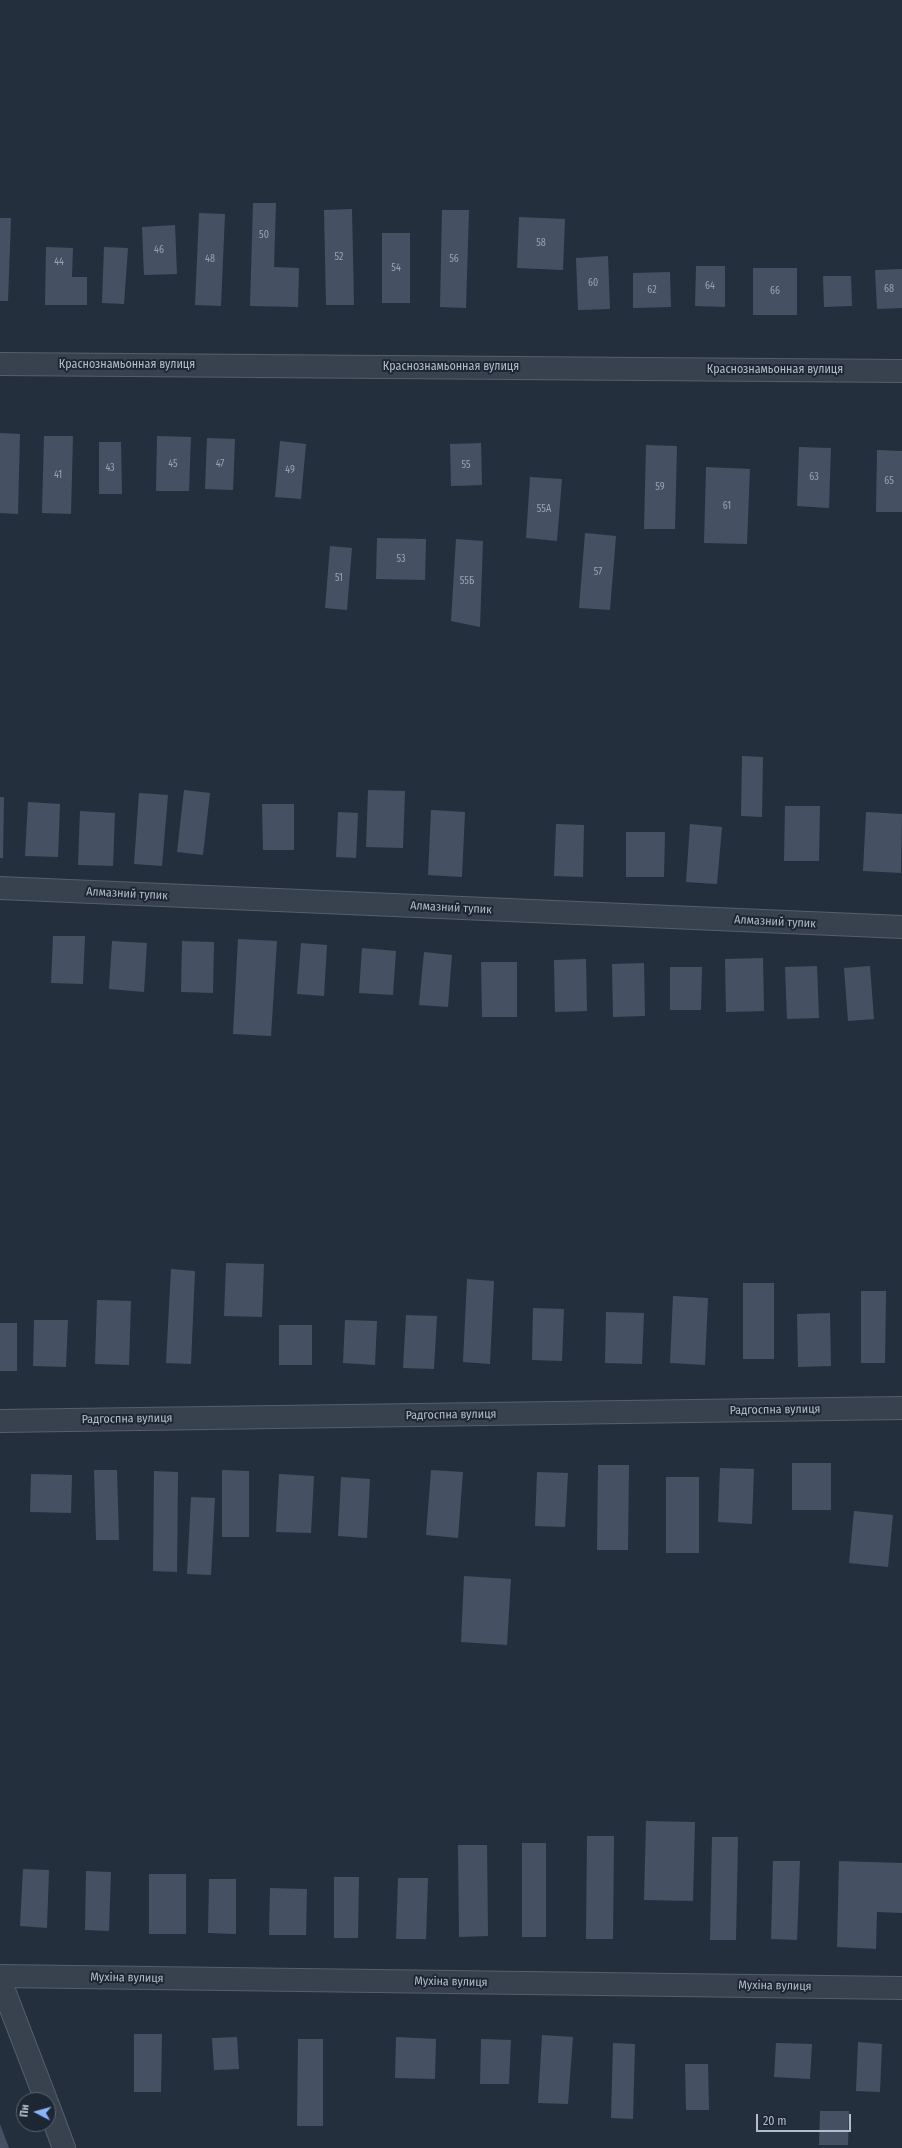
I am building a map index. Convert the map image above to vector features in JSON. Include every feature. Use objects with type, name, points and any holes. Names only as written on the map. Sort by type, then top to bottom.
[{"type":"street","name":"Краснознамьонная вулиця","points":[[0,364],[902,370]]},
{"type":"street","name":"Алмазний тупик","points":[[0,888],[902,927]]},
{"type":"street","name":"Радгоспна вулиця","points":[[0,1421],[902,1408]]},
{"type":"street","name":"Мухіна вулиця","points":[[0,1976],[902,1988]]},
{"type":"street","points":[[0,1980],[43,2092]]},
{"type":"street","points":[[56,2126],[64,2148]]},
{"type":"building","points":[[253,203],[276,203],[274,267],[299,268],[298,307],[250,306]]},
{"type":"building","points":[[352,209],[354,305],[326,305],[324,210]]},
{"type":"building","points":[[442,210],[469,210],[466,308],[440,307]]},
{"type":"building","points":[[199,213],[225,214],[221,306],[195,305]]},
{"type":"building","points":[[519,217],[565,219],[563,270],[517,268]]},
{"type":"building","points":[[0,218],[11,218],[8,301],[0,301]]},
{"type":"building","points":[[175,225],[177,274],[144,275],[142,227]]},
{"type":"building","points":[[382,233],[410,233],[410,303],[382,303]]},
{"type":"building","points":[[46,247],[73,248],[72,277],[87,277],[87,305],[45,305]]},
{"type":"building","points":[[104,247],[128,248],[124,304],[102,303]]},
{"type":"building","points":[[608,256],[610,309],[578,310],[576,258]]},
{"type":"building","points":[[696,266],[725,266],[725,307],[695,306]]},
{"type":"building","points":[[753,268],[797,268],[797,315],[753,315]]},
{"type":"building","points":[[902,269],[902,308],[877,309],[875,270]]},
{"type":"building","points":[[670,272],[671,307],[633,308],[633,273]]},
{"type":"building","points":[[823,276],[851,276],[852,306],[824,307]]},
{"type":"building","points":[[0,433],[20,434],[18,514],[0,513]]},
{"type":"building","points":[[44,436],[73,436],[71,514],[42,513]]},
{"type":"building","points":[[157,436],[191,437],[189,491],[156,491]]},
{"type":"building","points":[[207,438],[235,439],[233,490],[205,489]]},
{"type":"building","points":[[280,441],[306,444],[301,499],[275,497]]},
{"type":"building","points":[[99,442],[121,442],[122,494],[99,494]]},
{"type":"building","points":[[481,443],[482,485],[451,486],[450,444]]},
{"type":"building","points":[[646,445],[677,446],[675,529],[644,529]]},
{"type":"building","points":[[799,447],[831,448],[829,508],[797,506]]},
{"type":"building","points":[[877,450],[902,451],[902,512],[876,512]]},
{"type":"building","points":[[706,467],[750,469],[747,544],[704,543]]},
{"type":"building","points":[[530,477],[562,479],[557,541],[526,538]]},
{"type":"building","points":[[585,533],[616,536],[610,610],[579,608]]},
{"type":"building","points":[[377,538],[426,539],[425,580],[376,579]]},
{"type":"building","points":[[456,539],[483,541],[480,627],[451,621]]},
{"type":"building","points":[[330,546],[352,548],[347,610],[325,608]]},
{"type":"building","points":[[742,756],[763,757],[762,817],[741,816]]},
{"type":"building","points":[[184,790],[210,793],[203,855],[177,852]]},
{"type":"building","points":[[368,790],[405,791],[403,848],[366,847]]},
{"type":"building","points":[[139,793],[168,795],[162,866],[134,864]]},
{"type":"building","points":[[0,797],[4,797],[3,858],[0,858]]},
{"type":"building","points":[[28,802],[60,804],[58,857],[25,856]]},
{"type":"building","points":[[262,804],[294,804],[294,850],[263,850]]},
{"type":"building","points":[[785,806],[820,806],[819,861],[784,861]]},
{"type":"building","points":[[431,810],[465,812],[462,877],[428,875]]},
{"type":"building","points":[[80,811],[115,813],[113,866],[78,865]]},
{"type":"building","points":[[338,812],[358,813],[356,858],[336,857]]},
{"type":"building","points":[[866,812],[902,814],[901,873],[863,871]]},
{"type":"building","points":[[556,824],[584,825],[583,877],[554,876]]},
{"type":"building","points":[[690,824],[722,827],[717,884],[686,882]]},
{"type":"building","points":[[626,832],[665,832],[664,877],[626,877]]},
{"type":"building","points":[[53,936],[85,936],[83,984],[51,983]]},
{"type":"building","points":[[238,939],[277,941],[271,1036],[233,1034]]},
{"type":"building","points":[[112,941],[147,943],[144,992],[109,989]]},
{"type":"building","points":[[182,941],[214,942],[213,993],[181,992]]},
{"type":"building","points":[[301,943],[327,945],[324,996],[297,994]]},
{"type":"building","points":[[362,948],[396,951],[393,995],[359,993]]},
{"type":"building","points":[[424,952],[452,955],[448,1007],[419,1005]]},
{"type":"building","points":[[763,958],[764,1011],[726,1012],[725,959]]},
{"type":"building","points":[[586,959],[587,1011],[555,1012],[554,960]]},
{"type":"building","points":[[481,962],[517,962],[517,1017],[482,1017]]},
{"type":"building","points":[[644,963],[645,1016],[613,1017],[612,964]]},
{"type":"building","points":[[817,966],[819,1018],[787,1019],[785,967]]},
{"type":"building","points":[[870,966],[874,1019],[848,1021],[844,968]]},
{"type":"building","points":[[670,967],[702,967],[701,1010],[670,1010]]},
{"type":"building","points":[[226,1263],[264,1264],[262,1317],[224,1316]]},
{"type":"building","points":[[171,1269],[195,1271],[191,1364],[166,1363]]},
{"type":"building","points":[[467,1279],[494,1281],[490,1364],[463,1362]]},
{"type":"building","points":[[743,1283],[774,1283],[774,1359],[743,1359]]},
{"type":"building","points":[[861,1291],[886,1291],[885,1363],[861,1363]]},
{"type":"building","points":[[673,1296],[708,1298],[705,1365],[670,1363]]},
{"type":"building","points":[[97,1300],[131,1301],[129,1365],[95,1364]]},
{"type":"building","points":[[533,1308],[564,1309],[562,1361],[532,1360]]},
{"type":"building","points":[[606,1312],[644,1313],[642,1364],[605,1363]]},
{"type":"building","points":[[830,1313],[831,1366],[798,1367],[797,1314]]},
{"type":"building","points":[[406,1315],[437,1316],[434,1369],[403,1368]]},
{"type":"building","points":[[34,1320],[68,1320],[66,1367],[33,1366]]},
{"type":"building","points":[[345,1320],[377,1321],[375,1365],[343,1363]]},
{"type":"building","points":[[0,1323],[17,1323],[17,1371],[0,1371]]},
{"type":"building","points":[[279,1325],[312,1325],[312,1365],[279,1365]]},
{"type":"building","points":[[792,1463],[831,1463],[831,1510],[792,1510]]},
{"type":"building","points":[[598,1465],[629,1465],[628,1550],[597,1550]]},
{"type":"building","points":[[720,1468],[754,1469],[752,1524],[718,1522]]},
{"type":"building","points":[[94,1470],[117,1470],[119,1540],[96,1540]]},
{"type":"building","points":[[222,1470],[249,1471],[249,1537],[222,1537]]},
{"type":"building","points":[[431,1470],[463,1472],[458,1538],[426,1535]]},
{"type":"building","points":[[154,1471],[178,1472],[177,1572],[153,1571]]},
{"type":"building","points":[[537,1472],[568,1473],[565,1527],[535,1526]]},
{"type":"building","points":[[31,1474],[72,1475],[71,1513],[30,1512]]},
{"type":"building","points":[[279,1474],[314,1476],[311,1533],[276,1532]]},
{"type":"building","points":[[341,1477],[370,1479],[367,1538],[338,1536]]},
{"type":"building","points":[[666,1477],[699,1477],[699,1553],[666,1553]]},
{"type":"building","points":[[191,1497],[215,1498],[211,1575],[187,1574]]},
{"type":"building","points":[[854,1511],[893,1515],[888,1567],[849,1563]]},
{"type":"building","points":[[464,1576],[511,1579],[507,1645],[461,1642]]},
{"type":"building","points":[[646,1821],[695,1822],[693,1901],[644,1900]]},
{"type":"building","points":[[587,1836],[614,1836],[613,1939],[586,1939]]},
{"type":"building","points":[[712,1837],[738,1837],[736,1940],[710,1940]]},
{"type":"building","points":[[522,1843],[546,1843],[546,1937],[522,1937]]},
{"type":"building","points":[[458,1845],[487,1845],[488,1936],[459,1937]]},
{"type":"building","points":[[773,1861],[800,1861],[797,1940],[771,1939]]},
{"type":"building","points":[[839,1861],[902,1863],[902,1913],[877,1912],[876,1949],[837,1947]]},
{"type":"building","points":[[23,1869],[49,1870],[47,1928],[20,1926]]},
{"type":"building","points":[[86,1871],[111,1872],[109,1931],[85,1930]]},
{"type":"building","points":[[149,1874],[186,1874],[186,1934],[149,1934]]},
{"type":"building","points":[[334,1877],[359,1877],[358,1938],[334,1938]]},
{"type":"building","points":[[398,1878],[428,1878],[426,1939],[396,1939]]},
{"type":"building","points":[[209,1879],[236,1879],[236,1934],[208,1933]]},
{"type":"building","points":[[270,1888],[307,1889],[306,1935],[269,1935]]},
{"type":"building","points":[[134,2034],[162,2034],[161,2092],[134,2092]]},
{"type":"building","points":[[542,2035],[573,2037],[568,2104],[538,2103]]},
{"type":"building","points":[[237,2037],[239,2069],[214,2070],[212,2038]]},
{"type":"building","points":[[396,2037],[436,2039],[435,2079],[395,2078]]},
{"type":"building","points":[[298,2039],[323,2039],[323,2126],[297,2126]]},
{"type":"building","points":[[481,2039],[511,2040],[509,2084],[480,2084]]},
{"type":"building","points":[[858,2042],[882,2044],[880,2092],[856,2091]]},
{"type":"building","points":[[613,2043],[635,2044],[633,2119],[611,2118]]},
{"type":"building","points":[[776,2043],[812,2044],[810,2079],[774,2077]]},
{"type":"building","points":[[685,2064],[708,2064],[709,2110],[686,2110]]},
{"type":"building","points":[[820,2111],[849,2111],[848,2145],[819,2145]]},
{"type":"building","points":[[0,2124],[9,2148],[0,2148]]}]
